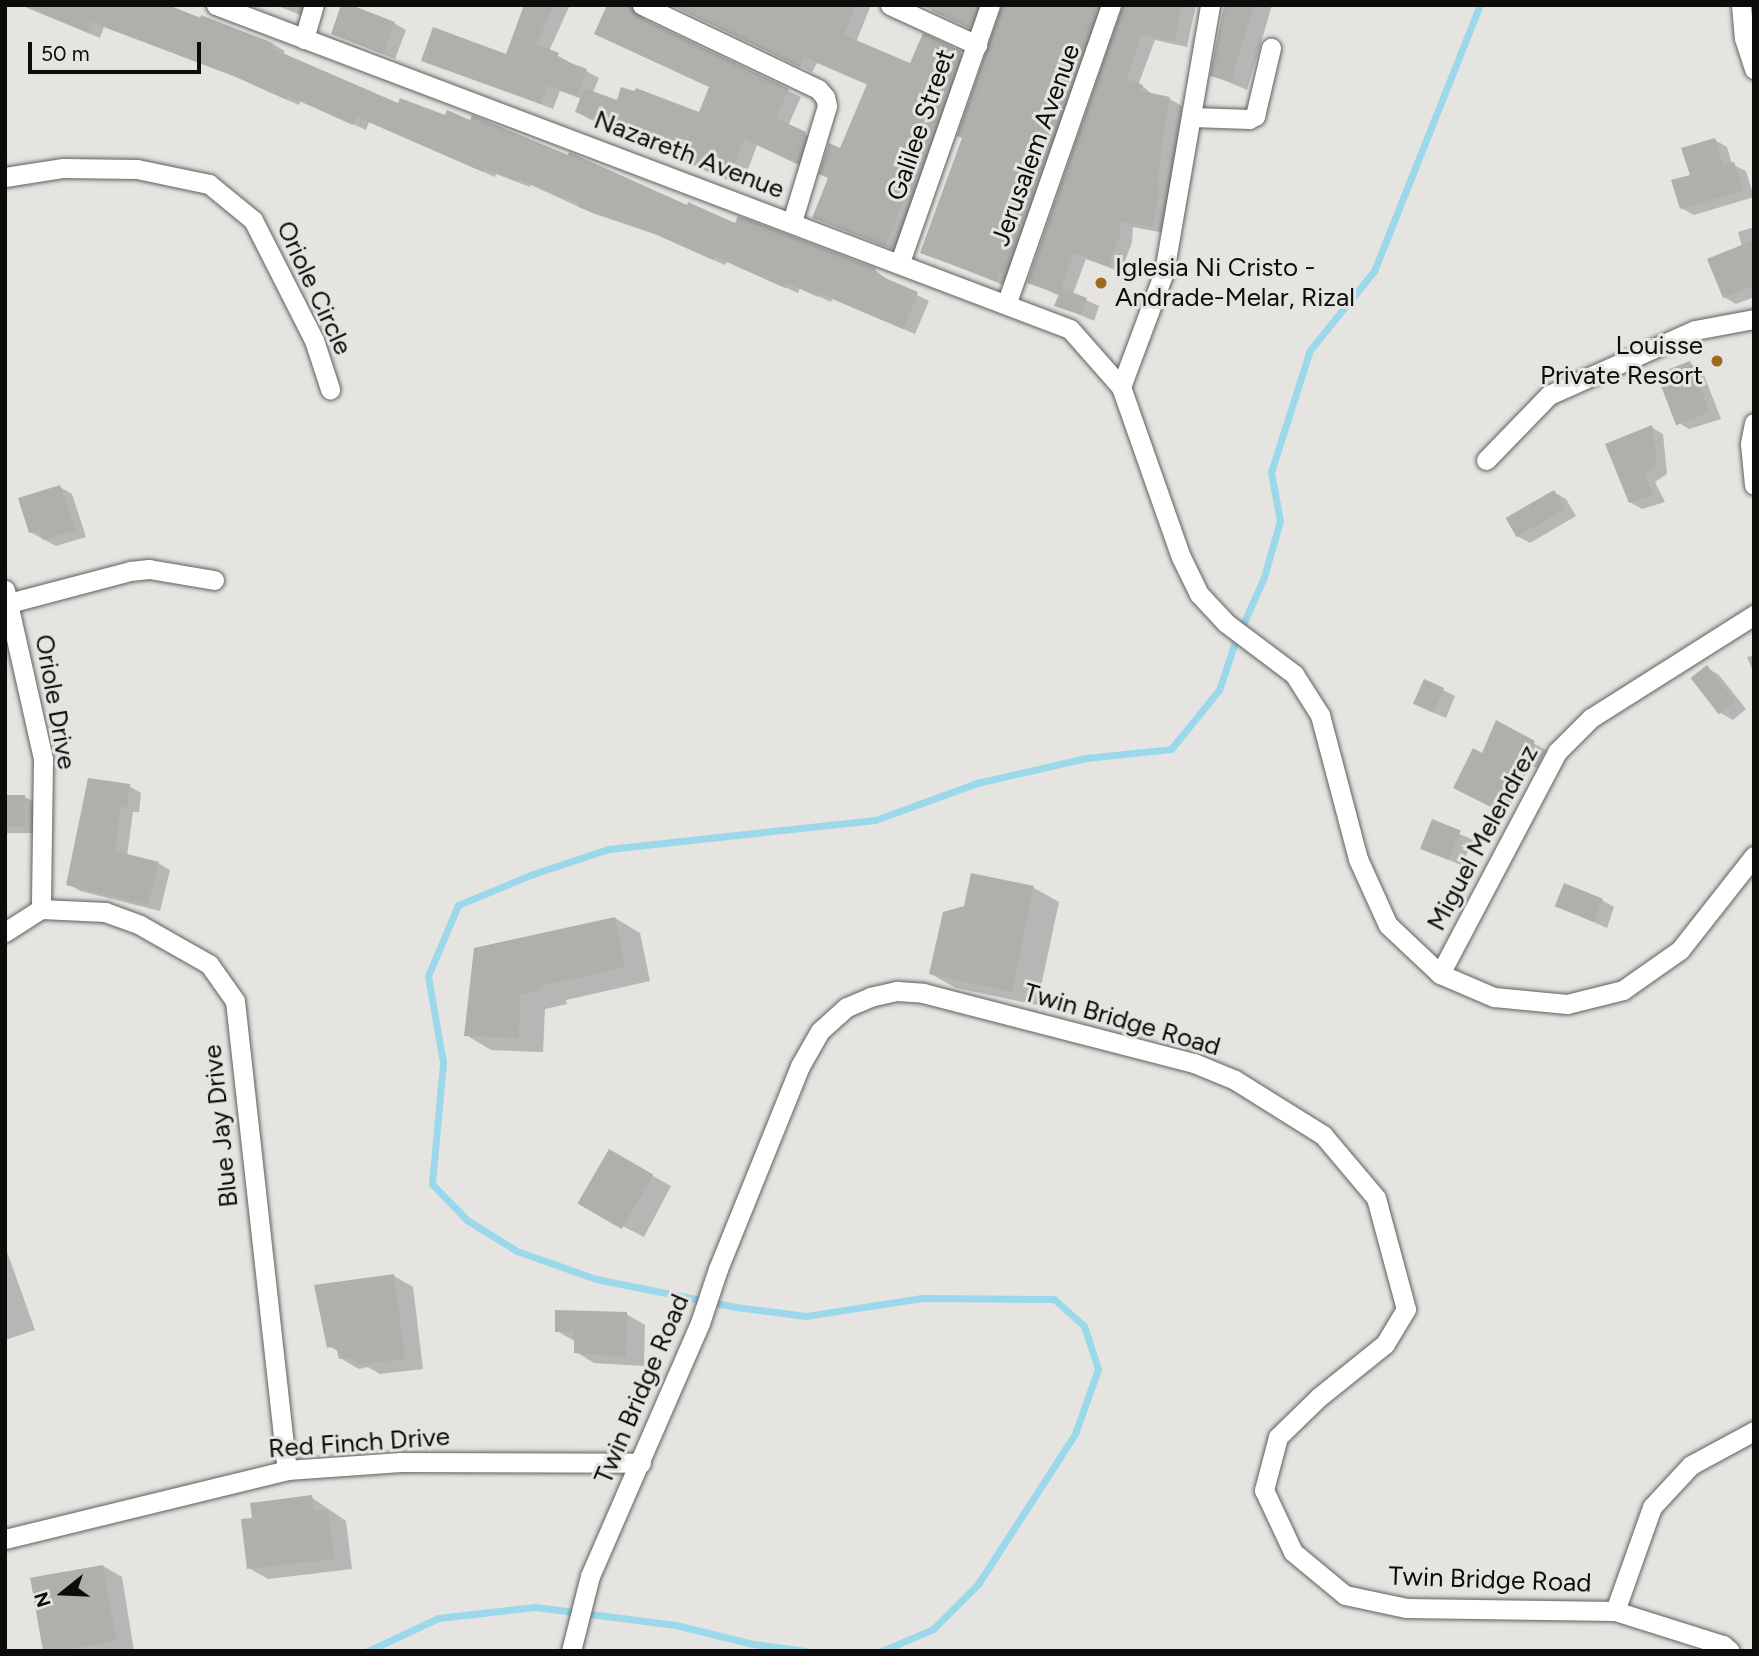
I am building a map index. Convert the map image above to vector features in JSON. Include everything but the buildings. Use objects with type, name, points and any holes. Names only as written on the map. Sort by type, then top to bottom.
[{"type":"street","name":"Nazareth Avenue","points":[[216,5],[1070,328],[1121,387]]},
{"type":"street","points":[[304,38],[314,5]]},
{"type":"street","points":[[642,5],[818,89],[825,97],[827,106],[792,222]]},
{"type":"street","points":[[890,5],[976,45]]},
{"type":"street","name":"Galilee Street","points":[[900,262],[990,5]]},
{"type":"street","name":"Jerusalem Avenue","points":[[1007,302],[1111,5]]},
{"type":"street","points":[[1210,5],[1193,117],[1164,272],[1121,387],[1181,557],[1199,594],[1226,623],[1266,650],[1294,674],[1320,715],[1358,859],[1388,925],[1440,974],[1494,997],[1567,1004],[1623,990],[1680,950],[1754,856]]},
{"type":"street","points":[[1741,5],[1744,38],[1754,69]]},
{"type":"street","points":[[1193,117],[1250,119],[1255,116],[1271,48]]},
{"type":"street","name":"Oriole Circle","points":[[5,177],[63,168],[137,169],[209,184],[253,220],[314,340],[330,389]]},
{"type":"street","points":[[1486,460],[1549,395],[1695,330],[1754,319]]},
{"type":"street","points":[[1754,423],[1750,443],[1754,485]]},
{"type":"street","points":[[7,596],[149,569],[214,580]]},
{"type":"street","name":"Oriole Drive","points":[[7,596],[43,759],[41,909]]},
{"type":"street","name":"Miguel Melendrez","points":[[1440,974],[1557,752],[1591,718],[1754,615]]},
{"type":"street","points":[[5,932],[41,909]]},
{"type":"street","name":"Blue Jay Drive","points":[[41,909],[105,912],[140,925],[209,964],[235,1001],[287,1469]]},
{"type":"street","name":"Twin Bridge Road","points":[[570,1651],[590,1576],[700,1323],[718,1269],[800,1066],[820,1031],[847,1007],[870,997],[897,991],[923,993],[1194,1063],[1235,1080],[1323,1135],[1376,1198],[1406,1309],[1385,1344],[1319,1397],[1278,1437],[1264,1490],[1293,1552],[1345,1595],[1406,1608],[1615,1611],[1723,1645],[1730,1651]]},
{"type":"street","points":[[1615,1611],[1652,1507],[1691,1465],[1754,1431]]},
{"type":"street","name":"Red Finch Drive","points":[[5,1539],[287,1469],[401,1462],[641,1463]]},
{"type":"waterway","points":[[882,1651],[933,1629],[978,1584],[1075,1434],[1098,1369],[1084,1326],[1054,1299],[922,1298],[806,1316],[736,1307],[596,1279],[517,1251],[467,1220],[432,1184],[443,1062],[428,976],[458,905],[533,874],[608,849],[875,820],[977,783],[1086,758],[1171,749],[1219,690],[1234,645],[1264,577],[1280,521],[1271,472],[1310,350],[1374,271],[1480,5]]},
{"type":"waterway","points":[[368,1651],[438,1618],[535,1607],[676,1625],[753,1644],[806,1651]]},
{"type":"place","name":"Iglesia Ni Cristo - Andrade-Melar, Rizal","points":[[1101,283]]},
{"type":"place","name":"Louisse Private Resort","points":[[1717,361]]}]
